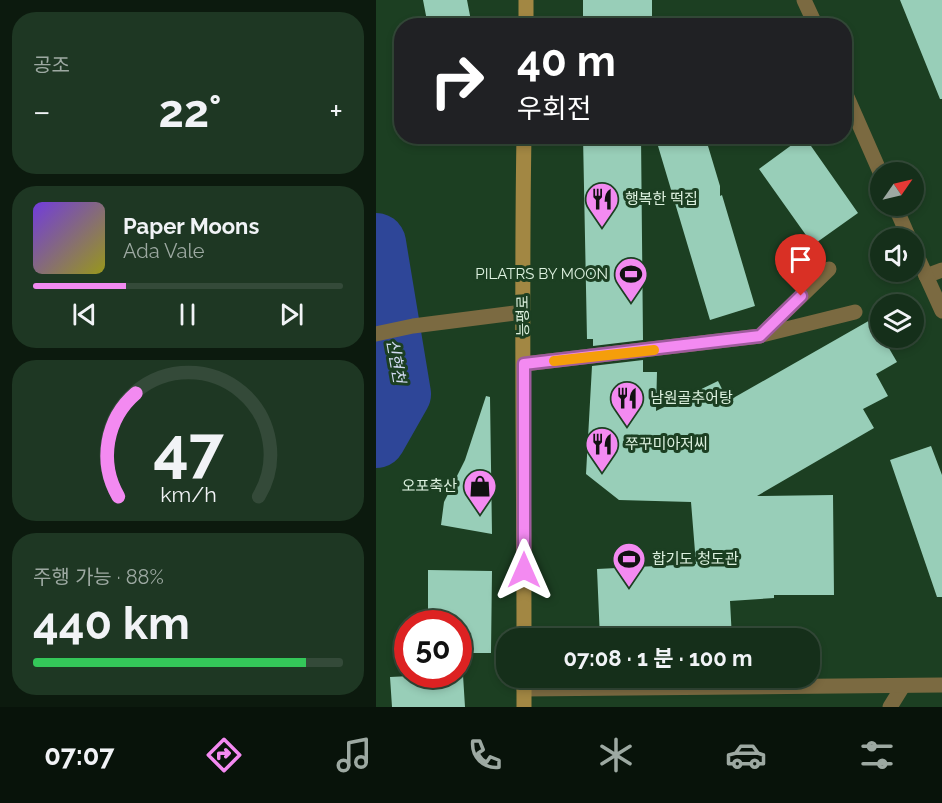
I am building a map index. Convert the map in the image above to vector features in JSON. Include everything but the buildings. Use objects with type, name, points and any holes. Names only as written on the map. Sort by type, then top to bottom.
[{"type":"main road","points":[[526,0],[526,18]]},
{"type":"main road","name":"능평로","points":[[524,144],[524,628]]},
{"type":"main road","points":[[524,688],[524,707]]},
{"type":"street","points":[[804,0],[812,18]]},
{"type":"street","points":[[852,108],[876,162]]},
{"type":"street","points":[[760,336],[829,269]]},
{"type":"street","points":[[926,276],[942,270]]},
{"type":"street","points":[[924,272],[942,311]]},
{"type":"street","points":[[376,334],[413,326],[523,312]]},
{"type":"street","points":[[524,364],[760,336],[855,312]]},
{"type":"street","points":[[820,686],[942,685]]},
{"type":"street","points":[[889,707],[903,686]]},
{"type":"green space","points":[[376,344],[391,344],[400,393],[376,434]]},
{"type":"waterway","name":"신현천","points":[[376,243],[401,394],[376,438]]},
{"type":"slow traffic","points":[[554,361],[654,350]]},
{"type":"place","name":"행복한 떡집","points":[[602,228]]},
{"type":"place","name":"PILATRS BY MOON","points":[[631,303]]},
{"type":"place","name":"남원골추어탕","points":[[627,427]]},
{"type":"place","name":"쭈꾸미아저씨","points":[[602,473]]},
{"type":"place","name":"오포축산","points":[[480,515]]},
{"type":"place","name":"합기도 청도관","points":[[629,588]]},
{"type":"route","points":[[524,570],[524,364],[760,336],[801,296]]}]
